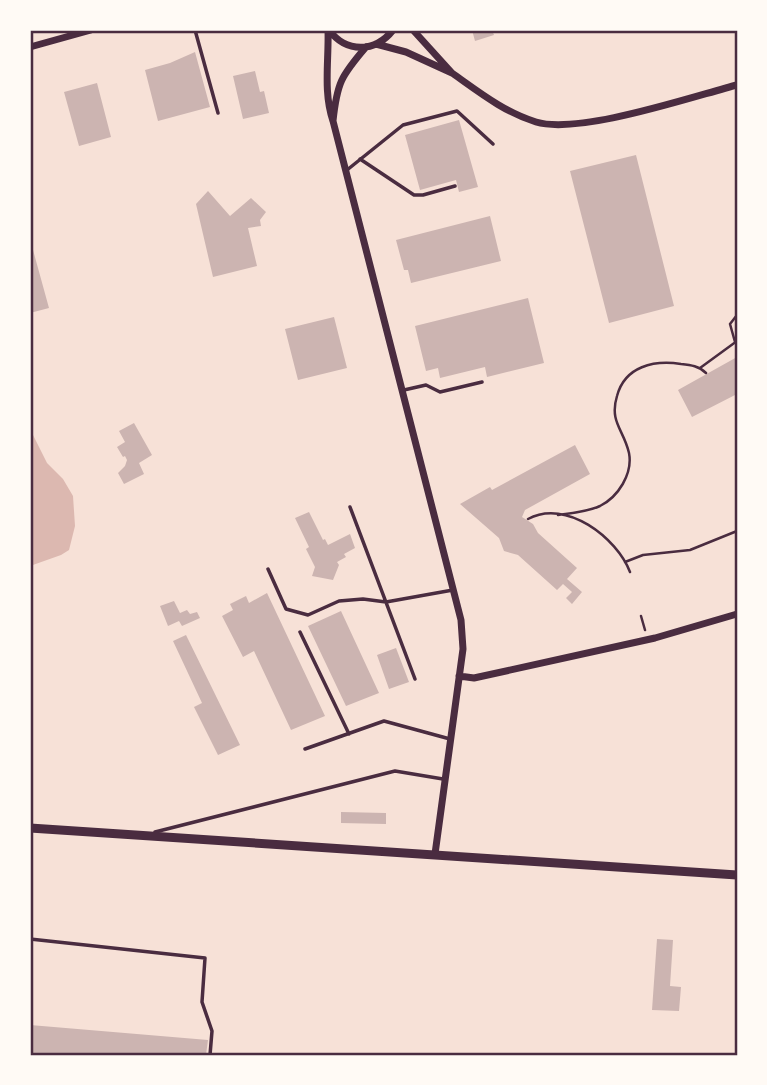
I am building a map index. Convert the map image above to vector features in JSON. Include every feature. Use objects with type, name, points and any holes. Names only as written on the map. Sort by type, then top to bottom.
[{"type":"street","points":[[30,47],[91,30]]},
{"type":"street","points":[[328,30],[344,44],[366,47],[385,39],[393,30]]},
{"type":"street","points":[[328,30],[326,102],[461,620],[463,649],[435,854]]},
{"type":"street","points":[[413,30],[452,73]]},
{"type":"street","points":[[376,44],[406,52],[452,73],[505,110],[539,123],[588,122],[737,85]]},
{"type":"street","points":[[333,121],[336,92],[343,74],[366,47]]},
{"type":"street","points":[[459,677],[474,678],[655,638],[737,614]]},
{"type":"street","points":[[30,828],[737,875]]},
{"type":"lane","points":[[195,30],[218,113]]},
{"type":"lane","points":[[345,172],[403,125],[457,111],[494,144]]},
{"type":"lane","points":[[360,159],[414,195],[455,187]]},
{"type":"lane","points":[[402,390],[426,385],[440,392],[482,382]]},
{"type":"lane","points":[[350,507],[415,679]]},
{"type":"lane","points":[[268,569],[286,609],[308,615],[339,601],[363,599],[386,602],[453,590]]},
{"type":"lane","points":[[300,632],[349,734]]},
{"type":"lane","points":[[305,749],[384,721],[440,738],[450,738]]},
{"type":"lane","points":[[143,836],[395,771],[444,779]]},
{"type":"lane","points":[[30,939],[205,958],[202,1002],[212,1031],[210,1055]]},
{"type":"path","points":[[700,368],[736,342],[730,324],[737,315]]},
{"type":"path","points":[[528,519],[600,506],[618,491],[624,482],[630,462],[629,452],[614,419],[614,408],[617,394],[636,369],[658,362],[700,368],[706,373]]},
{"type":"path","points":[[558,515],[583,522],[604,534],[630,572]]},
{"type":"path","points":[[625,562],[643,555],[690,550],[737,531]]},
{"type":"shaded area","points":[[30,429],[47,463],[63,479],[73,496],[75,526],[69,550],[30,566]]},
{"type":"building","points":[[472,30],[492,30],[494,35],[475,41]]},
{"type":"building","points":[[195,52],[210,107],[158,121],[145,70]]},
{"type":"building","points":[[255,71],[260,92],[264,91],[269,113],[243,119],[233,76]]},
{"type":"building","points":[[97,83],[111,137],[79,146],[64,92]]},
{"type":"building","points":[[459,120],[478,187],[459,192],[456,180],[420,190],[405,135]]},
{"type":"building","points":[[636,155],[674,306],[609,323],[570,171]]},
{"type":"building","points":[[208,191],[230,216],[251,198],[266,212],[260,220],[261,226],[248,228],[257,266],[213,277],[196,204]]},
{"type":"building","points":[[490,216],[501,261],[411,283],[408,270],[404,270],[396,240]]},
{"type":"building","points":[[30,239],[49,308],[30,313]]},
{"type":"building","points":[[528,298],[544,363],[487,377],[485,367],[440,378],[438,368],[426,371],[415,326]]},
{"type":"building","points":[[334,317],[347,368],[298,380],[285,329]]},
{"type":"building","points":[[737,357],[737,394],[692,417],[678,390]]},
{"type":"building","points":[[134,423],[152,455],[139,463],[144,474],[124,484],[118,473],[127,460],[117,447],[125,442],[119,431]]},
{"type":"building","points":[[575,445],[590,474],[525,510],[522,517],[533,524],[538,533],[577,568],[567,579],[582,592],[572,604],[566,598],[572,592],[563,584],[557,590],[518,555],[504,551],[499,538],[460,504],[490,487],[492,490]]},
{"type":"building","points":[[309,512],[328,545],[350,534],[355,548],[337,562],[339,565],[333,580],[312,576],[315,567],[295,518]]},
{"type":"building","points":[[267,593],[325,716],[291,730],[254,651],[243,657],[222,616],[233,610],[230,604],[246,596],[249,603]]},
{"type":"building","points":[[174,601],[180,613],[187,610],[190,614],[197,612],[200,618],[182,626],[179,621],[168,626],[160,606]]},
{"type":"building","points":[[341,611],[379,693],[346,706],[308,626]]},
{"type":"building","points":[[186,635],[240,745],[218,755],[194,707],[202,703],[173,641]]},
{"type":"building","points":[[396,648],[409,682],[389,689],[377,655]]},
{"type":"building","points":[[341,812],[386,813],[386,824],[341,823]]},
{"type":"building","points":[[657,939],[673,940],[670,986],[681,987],[679,1011],[652,1010]]},
{"type":"building","points":[[30,1025],[208,1040],[206,1055],[30,1055]]}]
